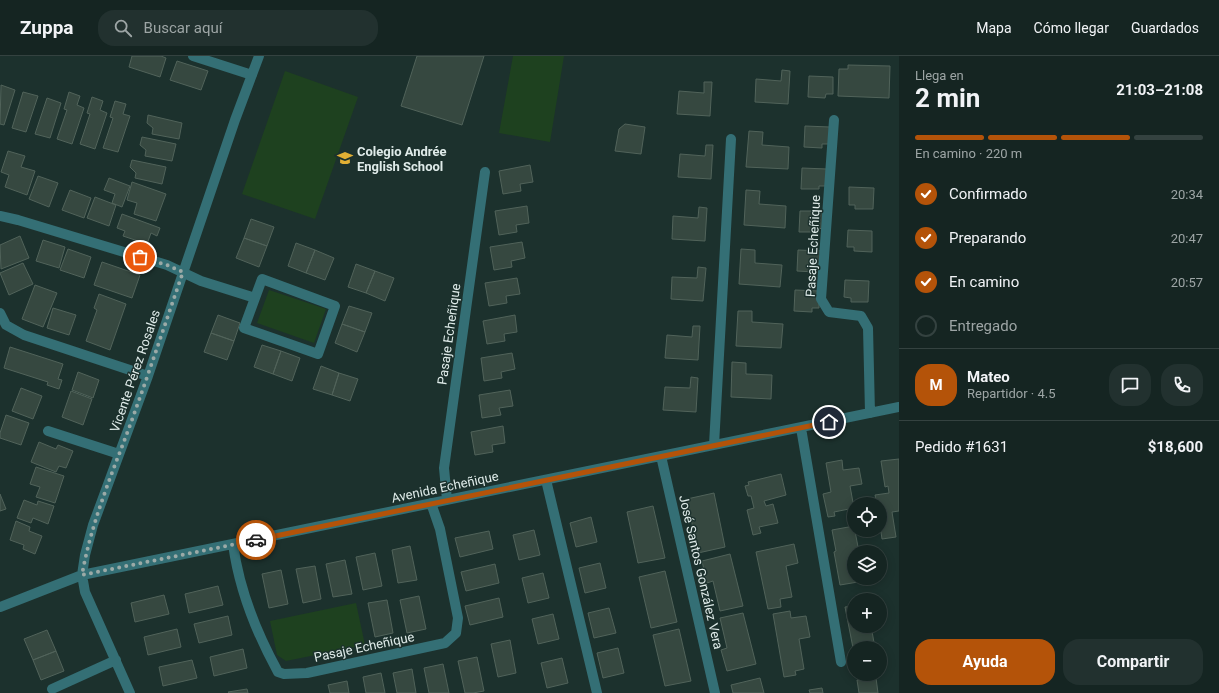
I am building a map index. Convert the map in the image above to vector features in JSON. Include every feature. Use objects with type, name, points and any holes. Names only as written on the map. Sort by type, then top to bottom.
[{"type":"street","points":[[193,56],[252,75]]},
{"type":"street","name":"Vicente Pérez Rosales","points":[[130,693],[85,592],[82,575],[86,555],[94,525],[148,376],[235,120],[259,56]]},
{"type":"street","name":"Pasaje Echeñique","points":[[834,120],[821,299],[829,312],[861,316],[868,328],[870,413]]},
{"type":"street","points":[[714,445],[731,139]]},
{"type":"street","name":"Pasaje Echeñique","points":[[447,500],[444,468],[485,172]]},
{"type":"street","points":[[0,216],[155,261],[201,281],[255,298]]},
{"type":"street","points":[[262,279],[335,306],[318,354],[244,328],[255,298],[262,279]]},
{"type":"street","points":[[0,313],[6,325],[24,335],[148,376]]},
{"type":"street","name":"Avenida Echeñique","points":[[0,607],[82,575],[899,407]]},
{"type":"street","points":[[801,428],[841,662]]},
{"type":"street","points":[[48,431],[119,454]]},
{"type":"street","name":"José Santos González Vera","points":[[662,456],[715,693]]},
{"type":"street","points":[[546,480],[597,693]]},
{"type":"street","name":"Pasaje Echeñique","points":[[233,544],[243,593],[267,652],[278,672],[284,674],[307,673],[445,643],[456,633],[458,618],[440,530],[431,503]]},
{"type":"street","points":[[52,689],[116,660]]},
{"type":"green space","points":[[513,56],[564,56],[550,142],[499,133]]},
{"type":"green space","points":[[285,71],[358,97],[315,219],[242,194]]},
{"type":"green space","points":[[269,290],[326,309],[314,343],[257,323]]},
{"type":"green space","points":[[356,603],[365,645],[286,661],[277,655],[270,621]]},
{"type":"building","points":[[132,56],[161,56],[166,58],[160,77],[129,67]]},
{"type":"building","points":[[417,56],[484,56],[462,125],[401,106]]},
{"type":"building","points":[[177,61],[208,71],[201,90],[170,80]]},
{"type":"building","points":[[848,65],[890,66],[889,98],[838,96],[839,69],[848,69]]},
{"type":"building","points":[[782,70],[790,71],[788,104],[755,102],[756,79],[781,81]]},
{"type":"building","points":[[809,76],[833,77],[833,94],[826,94],[825,98],[808,97]]},
{"type":"building","points":[[704,82],[712,82],[710,116],[677,114],[679,91],[704,93]]},
{"type":"building","points":[[1,85],[15,90],[4,125],[0,124]]},
{"type":"building","points":[[23,92],[38,96],[26,132],[12,128]]},
{"type":"building","points":[[69,92],[80,96],[77,105],[84,108],[72,144],[57,139],[67,110],[64,109]]},
{"type":"building","points":[[92,97],[103,101],[100,110],[107,113],[95,149],[80,144],[90,114],[87,113]]},
{"type":"building","points":[[47,98],[61,103],[50,138],[35,134]]},
{"type":"building","points":[[115,101],[126,104],[123,114],[130,116],[118,152],[103,148],[113,118],[110,117]]},
{"type":"building","points":[[148,115],[182,123],[179,139],[152,134],[153,128],[147,123]]},
{"type":"building","points":[[625,124],[645,127],[641,154],[615,151],[619,129]]},
{"type":"building","points":[[805,126],[830,127],[829,144],[822,144],[822,148],[804,147]]},
{"type":"building","points":[[749,131],[763,132],[762,145],[789,147],[788,169],[746,167]]},
{"type":"building","points":[[142,137],[176,144],[172,161],[145,156],[146,150],[140,145]]},
{"type":"building","points":[[706,145],[713,145],[711,179],[678,177],[680,154],[705,156]]},
{"type":"building","points":[[8,151],[25,156],[21,167],[35,171],[27,195],[5,187],[9,175],[1,172]]},
{"type":"building","points":[[132,160],[166,167],[162,184],[135,178],[136,173],[130,167]]},
{"type":"building","points":[[530,165],[533,182],[520,184],[521,191],[503,194],[499,171]]},
{"type":"building","points":[[802,168],[827,169],[826,186],[819,186],[819,189],[801,189]]},
{"type":"building","points":[[38,176],[58,183],[49,207],[29,199]]},
{"type":"building","points":[[109,178],[130,186],[122,207],[112,203],[115,194],[104,190]]},
{"type":"building","points":[[132,182],[166,194],[156,221],[134,214],[137,203],[127,200]]},
{"type":"building","points":[[849,187],[874,188],[873,209],[855,209],[855,205],[849,205]]},
{"type":"building","points":[[70,190],[91,198],[84,218],[62,210]]},
{"type":"building","points":[[746,190],[760,191],[759,204],[786,206],[785,228],[744,225]]},
{"type":"building","points":[[95,197],[116,205],[109,226],[87,218]]},
{"type":"building","points":[[527,206],[529,223],[516,225],[517,232],[499,235],[495,211]]},
{"type":"building","points":[[699,207],[707,208],[705,241],[672,239],[673,216],[698,218]]},
{"type":"building","points":[[800,211],[825,211],[824,229],[817,228],[817,232],[799,232]]},
{"type":"building","points":[[122,214],[160,228],[157,236],[151,233],[147,244],[123,236],[125,231],[117,228]]},
{"type":"building","points":[[251,219],[274,227],[267,246],[244,238]]},
{"type":"building","points":[[848,230],[872,231],[872,252],[854,251],[854,247],[847,247]]},
{"type":"building","points":[[20,236],[29,258],[1,269],[0,245]]},
{"type":"building","points":[[244,238],[267,246],[259,267],[236,258]]},
{"type":"building","points":[[43,240],[65,247],[59,268],[36,261]]},
{"type":"building","points":[[522,242],[525,258],[511,261],[512,267],[494,270],[490,247]]},
{"type":"building","points":[[296,243],[315,250],[306,273],[288,266]]},
{"type":"building","points":[[68,249],[91,257],[84,278],[60,270]]},
{"type":"building","points":[[741,249],[755,250],[755,263],[782,265],[780,287],[739,284]]},
{"type":"building","points":[[315,250],[334,258],[325,280],[306,273]]},
{"type":"building","points":[[798,250],[822,251],[822,268],[815,268],[815,272],[797,271]]},
{"type":"building","points":[[102,262],[140,275],[132,298],[94,285]]},
{"type":"building","points":[[23,263],[33,284],[9,295],[0,273]]},
{"type":"building","points":[[356,264],[375,271],[366,293],[348,287]]},
{"type":"building","points":[[698,267],[706,268],[703,301],[671,299],[672,277],[697,278]]},
{"type":"building","points":[[375,271],[394,278],[385,301],[366,293]]},
{"type":"building","points":[[517,278],[520,294],[506,296],[507,303],[489,306],[485,283]]},
{"type":"building","points":[[845,280],[869,281],[868,302],[851,302],[851,298],[844,297]]},
{"type":"building","points":[[35,285],[57,293],[43,327],[22,319]]},
{"type":"building","points":[[795,290],[819,291],[819,308],[812,308],[812,312],[794,311]]},
{"type":"building","points":[[99,294],[126,304],[110,350],[86,341],[97,310],[94,308]]},
{"type":"building","points":[[349,306],[372,313],[365,332],[342,324]]},
{"type":"building","points":[[53,308],[76,315],[69,335],[47,328]]},
{"type":"building","points":[[738,311],[752,311],[752,322],[783,324],[781,348],[736,346]]},
{"type":"building","points":[[218,315],[240,323],[234,341],[211,333]]},
{"type":"building","points":[[515,315],[517,332],[504,334],[505,341],[487,344],[483,321]]},
{"type":"building","points":[[342,324],[365,332],[357,352],[335,343]]},
{"type":"building","points":[[693,326],[700,326],[698,360],[665,358],[667,335],[692,337]]},
{"type":"building","points":[[211,333],[234,341],[227,360],[204,352]]},
{"type":"building","points":[[262,345],[281,351],[273,374],[254,367]]},
{"type":"building","points":[[10,347],[63,364],[58,379],[62,380],[59,389],[47,385],[48,382],[4,368]]},
{"type":"building","points":[[281,351],[300,358],[292,381],[273,374]]},
{"type":"building","points":[[512,353],[515,369],[501,372],[502,378],[484,381],[481,358]]},
{"type":"building","points":[[732,362],[746,363],[746,374],[772,375],[771,399],[731,397]]},
{"type":"building","points":[[321,366],[339,373],[332,395],[313,389]]},
{"type":"building","points":[[78,372],[99,380],[93,398],[72,390]]},
{"type":"building","points":[[339,373],[358,379],[350,401],[332,395]]},
{"type":"building","points":[[691,377],[698,378],[696,412],[663,410],[665,387],[690,388]]},
{"type":"building","points":[[21,388],[42,396],[33,419],[12,411]]},
{"type":"building","points":[[510,390],[513,406],[499,408],[501,415],[482,418],[479,395]]},
{"type":"building","points":[[71,391],[92,399],[83,425],[62,417]]},
{"type":"building","points":[[6,415],[29,423],[21,445],[0,438],[0,433]]},
{"type":"building","points":[[503,426],[505,443],[492,445],[493,452],[475,455],[471,432]]},
{"type":"building","points":[[39,442],[56,449],[58,445],[73,451],[66,468],[59,466],[56,472],[31,462]]},
{"type":"building","points":[[899,459],[899,511],[892,512],[896,537],[882,539],[882,537],[887,537],[887,497],[875,497],[875,495],[889,493],[888,486],[885,487],[881,461]]},
{"type":"building","points":[[842,460],[843,470],[859,468],[862,484],[850,486],[852,497],[847,497],[847,509],[834,512],[835,516],[828,517],[823,494],[831,492],[826,463]]},
{"type":"building","points":[[36,467],[64,476],[55,503],[36,497],[40,487],[30,484]]},
{"type":"building","points":[[781,474],[786,495],[764,501],[766,506],[773,504],[778,523],[759,527],[761,533],[753,535],[747,510],[754,508],[751,496],[748,496],[745,486],[749,485],[748,482]]},
{"type":"building","points":[[714,493],[725,547],[698,553],[687,499]]},
{"type":"building","points":[[0,494],[6,509],[0,511]]},
{"type":"building","points":[[24,500],[37,505],[38,501],[54,506],[48,524],[33,518],[31,523],[17,518]]},
{"type":"building","points":[[653,506],[665,558],[638,563],[627,512]]},
{"type":"building","points":[[591,517],[597,542],[576,547],[570,523]]},
{"type":"building","points":[[16,521],[30,527],[29,531],[42,536],[35,554],[23,549],[24,545],[10,540]]},
{"type":"building","points":[[847,527],[847,537],[856,537],[858,545],[847,545],[847,584],[840,585],[832,530]]},
{"type":"building","points":[[534,530],[540,555],[519,560],[513,535]]},
{"type":"building","points":[[489,531],[493,549],[460,557],[455,538]]},
{"type":"building","points":[[794,544],[798,563],[786,566],[792,597],[780,599],[781,607],[768,609],[756,552]]},
{"type":"building","points":[[410,546],[417,580],[398,583],[392,550]]},
{"type":"building","points":[[375,553],[382,586],[363,590],[356,557]]},
{"type":"building","points":[[730,554],[743,606],[720,611],[713,581],[707,583],[702,561]]},
{"type":"building","points":[[345,560],[352,594],[333,597],[326,564]]},
{"type":"building","points":[[600,563],[606,588],[585,593],[579,568]]},
{"type":"building","points":[[495,564],[499,583],[466,591],[461,572]]},
{"type":"building","points":[[315,566],[321,599],[303,603],[296,569]]},
{"type":"building","points":[[281,570],[288,604],[269,608],[262,574]]},
{"type":"building","points":[[665,571],[677,622],[651,628],[639,577]]},
{"type":"building","points":[[543,573],[549,598],[528,603],[522,578]]},
{"type":"building","points":[[218,586],[223,605],[189,613],[185,594]]},
{"type":"building","points":[[164,595],[169,614],[135,622],[131,603]]},
{"type":"building","points":[[419,596],[426,629],[407,633],[400,600]]},
{"type":"building","points":[[499,598],[503,617],[470,625],[465,606]]},
{"type":"building","points":[[387,600],[393,633],[375,637],[368,603]]},
{"type":"building","points":[[845,607],[847,607],[847,617]]},
{"type":"building","points":[[609,608],[616,633],[594,638],[588,613]]},
{"type":"building","points":[[790,611],[791,618],[806,616],[810,637],[799,639],[804,669],[795,671],[796,675],[784,677],[773,614]]},
{"type":"building","points":[[743,613],[756,664],[727,671],[721,650],[727,648],[720,618]]},
{"type":"building","points":[[553,614],[559,639],[538,644],[532,619]]},
{"type":"building","points":[[228,616],[232,635],[199,643],[194,624]]},
{"type":"building","points":[[177,629],[181,647],[148,655],[144,637]]},
{"type":"building","points":[[679,629],[691,681],[665,686],[653,635]]},
{"type":"building","points":[[47,630],[56,651],[33,660],[24,639]]},
{"type":"building","points":[[850,633],[872,633],[874,641],[852,641]]},
{"type":"building","points":[[510,640],[516,673],[498,677],[491,644]]},
{"type":"building","points":[[618,648],[624,673],[603,678],[597,653]]},
{"type":"building","points":[[243,649],[247,668],[214,676],[210,657]]},
{"type":"building","points":[[56,651],[64,671],[41,680],[33,660]]},
{"type":"building","points":[[477,657],[484,691],[465,693],[458,661]]},
{"type":"building","points":[[562,658],[568,683],[547,688],[541,663]]},
{"type":"building","points":[[192,660],[197,678],[163,686],[159,667]]},
{"type":"building","points":[[443,664],[449,693],[429,693],[424,668]]},
{"type":"building","points":[[412,669],[416,693],[397,693],[393,673]]},
{"type":"building","points":[[381,673],[385,693],[366,693],[363,677]]},
{"type":"building","points":[[760,678],[764,693],[733,693],[731,685]]},
{"type":"building","points":[[347,681],[349,693],[330,693],[328,685]]},
{"type":"building","points":[[857,681],[876,681],[878,693],[859,693]]},
{"type":"building","points":[[822,688],[823,693],[810,693],[809,690]]},
{"type":"building","points":[[247,689],[248,693],[228,692]]},
{"type":"way so far","points":[[140,257],[167,265],[183,272],[148,376],[94,525],[82,575],[256,540]]},
{"type":"place","name":"Colegio Andrée English School","points":[[345,158]]},
{"type":"route","points":[[256,540],[829,422]]}]
